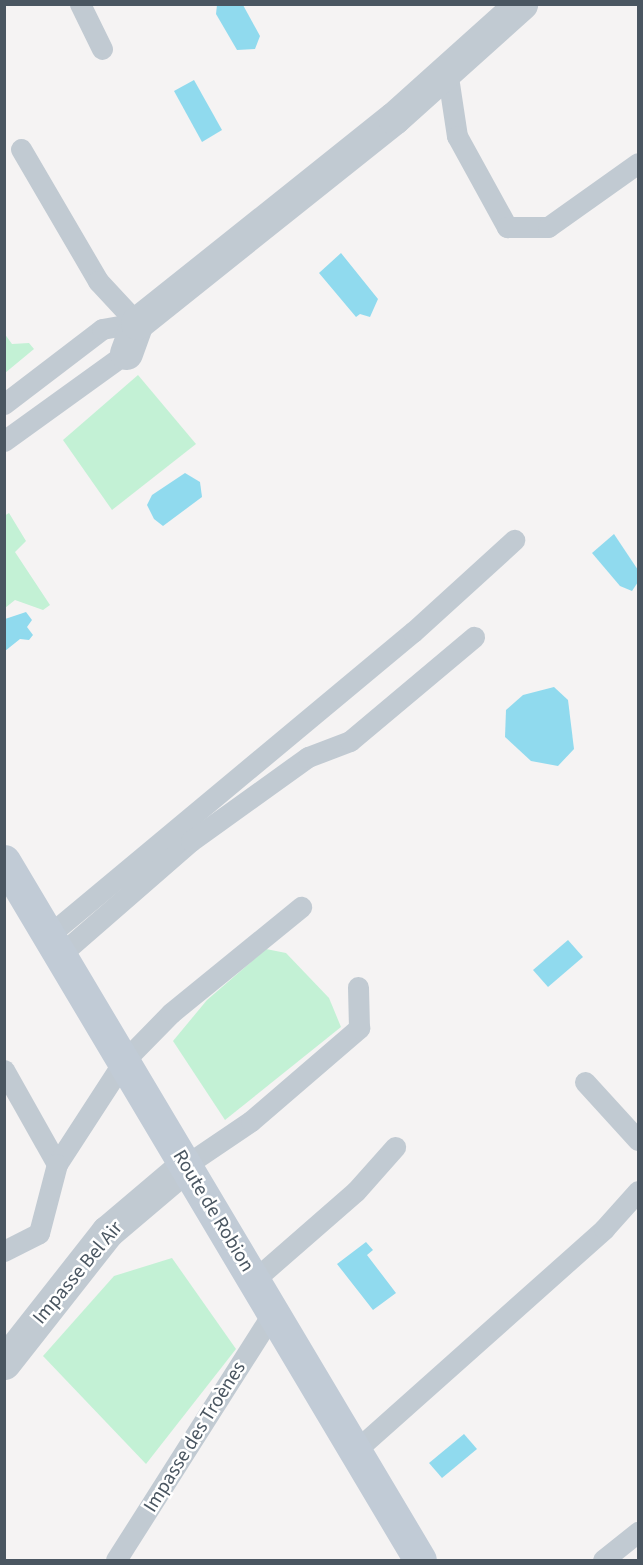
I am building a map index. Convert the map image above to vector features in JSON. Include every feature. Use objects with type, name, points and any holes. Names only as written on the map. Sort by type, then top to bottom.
[{"type":"main road","name":"Route de Robion","points":[[4,861],[420,1560]]},
{"type":"street","points":[[479,4],[484,38]]},
{"type":"street","points":[[126,353],[137,323],[394,118],[521,4]]},
{"type":"street","name":"Impasse Bel Air","points":[[4,1363],[107,1232],[186,1165]]},
{"type":"lane","points":[[80,4],[102,49]]},
{"type":"lane","points":[[447,70],[457,135],[507,227],[548,227],[639,163]]},
{"type":"lane","points":[[21,149],[98,281],[137,323]]},
{"type":"lane","points":[[4,404],[102,329],[137,323]]},
{"type":"lane","points":[[4,441],[126,353]]},
{"type":"lane","points":[[55,945],[413,632],[514,540]]},
{"type":"lane","points":[[55,945],[308,757],[350,741],[474,637]]},
{"type":"lane","points":[[4,1251],[39,1233],[57,1164],[124,1061],[171,1013],[301,907]]},
{"type":"lane","points":[[186,1165],[251,1121],[358,1028],[358,987]]},
{"type":"lane","points":[[4,1070],[57,1164]]},
{"type":"lane","points":[[585,1082],[639,1140]]},
{"type":"lane","points":[[254,1280],[356,1191],[395,1148]]},
{"type":"lane","points":[[355,1451],[604,1229],[639,1191]]},
{"type":"lane","name":"Impasse des Troènes","points":[[116,1560],[273,1313]]},
{"type":"lane","points":[[603,1560],[639,1532]]},
{"type":"green space","points":[[4,333],[12,344],[29,343],[34,349],[5,373]]},
{"type":"green space","points":[[138,375],[196,444],[112,510],[63,440]]},
{"type":"green space","points":[[9,513],[26,541],[15,552],[50,605],[43,610],[15,600],[5,608],[4,516]]},
{"type":"green space","points":[[266,949],[286,953],[329,998],[341,1027],[225,1120],[173,1041],[207,1000]]},
{"type":"green space","points":[[172,1258],[236,1349],[146,1464],[43,1356],[114,1276]]},
{"type":"water","points":[[217,5],[243,5],[260,36],[255,49],[237,50],[216,14]]},
{"type":"water","points":[[194,80],[222,130],[202,142],[174,91]]},
{"type":"water","points":[[341,253],[378,299],[370,317],[360,314],[356,317],[319,273]]},
{"type":"water","points":[[185,473],[200,482],[202,497],[163,526],[154,519],[147,505],[152,495]]},
{"type":"water","points":[[614,534],[638,570],[638,582],[632,591],[620,586],[592,553]]},
{"type":"water","points":[[26,612],[32,620],[27,627],[33,635],[29,640],[20,639],[5,651],[5,619]]},
{"type":"water","points":[[554,687],[568,700],[574,749],[558,766],[531,761],[505,737],[506,710],[523,695]]},
{"type":"water","points":[[568,940],[583,957],[548,987],[533,970]]},
{"type":"water","points":[[366,1242],[373,1250],[367,1255],[396,1293],[373,1310],[337,1264]]},
{"type":"water","points":[[464,1434],[477,1449],[442,1478],[429,1463]]}]
